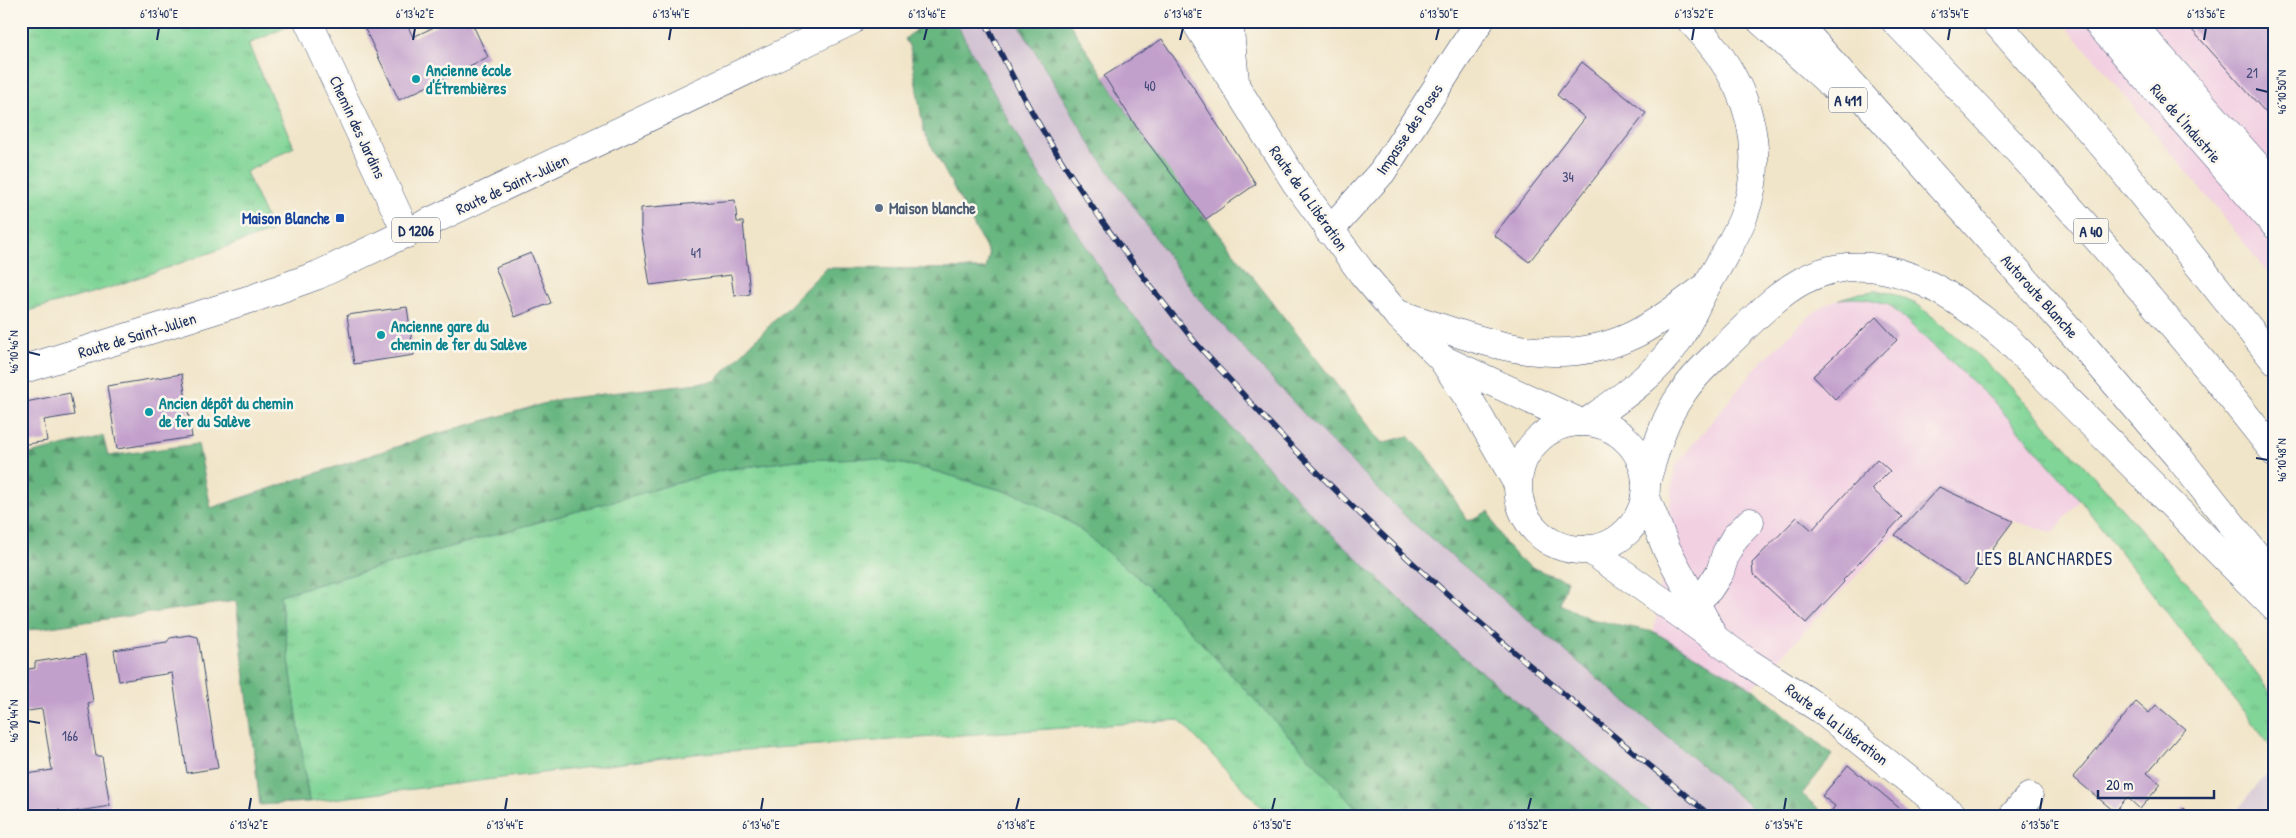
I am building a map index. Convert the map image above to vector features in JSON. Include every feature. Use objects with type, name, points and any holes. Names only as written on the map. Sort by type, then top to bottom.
[{"type":"main road","name":"Chemin des Jardins","points":[[308,21],[407,234]]},
{"type":"main road","name":"Route de Saint-Julien","points":[[21,370],[273,292],[327,271],[851,21]]},
{"type":"main road","points":[[1229,21],[1236,87]]},
{"type":"main road","name":"Impasse des Poses","points":[[1329,231],[1382,172],[1480,21]]},
{"type":"main road","points":[[1583,422],[1616,402],[1662,359],[1683,332],[1706,286],[1732,243],[1743,217],[1754,161],[1752,132],[1746,103],[1734,77],[1719,52],[1691,21]]},
{"type":"main road","name":"A 411","points":[[1761,21],[1935,178]]},
{"type":"main road","name":"Autoroute Blanche","points":[[1795,21],[2078,338],[2180,459],[2275,579]]},
{"type":"main road","name":"A 40","points":[[1896,21],[1978,106],[2078,216],[2176,329],[2275,452]]},
{"type":"main road","points":[[1994,21],[2105,148],[2275,361]]},
{"type":"main road","name":"Rue de l'Industrie","points":[[2096,21],[2275,225]]},
{"type":"main road","name":"Rue de l'Industrie","points":[[2129,21],[2275,186]]},
{"type":"main road","name":"Route de la Libération","points":[[1196,22],[1265,136],[1329,231],[1396,313],[1442,359],[1472,404],[1518,483]]},
{"type":"main road","points":[[1646,489],[1660,438],[1680,395],[1702,370],[1770,304],[1803,281],[1833,270],[1860,268],[1892,272],[1929,284],[1959,300],[2007,339],[2275,608]]},
{"type":"main road","points":[[1396,313],[1526,352],[1580,351],[1607,346],[1633,335],[1657,322],[1706,286]]},
{"type":"main road","name":"Route de la Libération","points":[[1442,359],[1583,422],[1607,427],[1624,438],[1638,454],[1646,489],[1667,550],[1715,638]]},
{"type":"main road","name":"Route de la Libération","points":[[1583,422],[1554,428],[1540,437],[1524,458],[1518,483],[1520,505],[1527,520],[1538,532],[1562,547],[1589,549],[1612,542],[1627,532],[1638,518],[1646,489]]},
{"type":"main road","points":[[1695,602],[1709,589],[1720,572],[1726,553],[1735,537],[1750,522]]},
{"type":"main road","name":"Route de la Libération","points":[[1589,549],[1820,709],[1954,817]]},
{"type":"shaded area","points":[[955,21],[1017,21],[1094,150],[1197,297],[1306,416],[1409,520],[1763,817],[1657,817],[1444,641],[1323,526],[1228,424],[1121,301],[1028,156]]},
{"type":"shaded area","points":[[2061,21],[2275,21],[2275,281],[2099,64]]},
{"type":"shaded area","points":[[1856,297],[1874,299],[1891,306],[1905,317],[1995,403],[2080,500],[2053,533],[2013,521],[1939,487],[1752,688],[1654,632],[1675,466],[1759,364],[1808,317],[1822,306],[1839,299]]},
{"type":"shaded area","points":[[2275,763],[2275,817],[2232,817]]},
{"type":"green space","points":[[21,21],[286,21],[289,26],[248,44],[294,147],[246,172],[272,231],[109,288],[21,313]]},
{"type":"green space","points":[[926,21],[955,21],[1028,156],[1121,301],[1228,424],[1323,526],[1444,641],[1657,817],[1365,817],[1147,585],[1073,524],[1022,496],[920,467],[866,458],[797,460],[723,470],[280,595],[309,802],[260,805],[236,601],[21,631],[21,456],[103,436],[108,456],[198,444],[211,508],[426,437],[560,399],[715,381],[826,268],[986,269],[989,254],[924,132],[910,48],[905,39]]},
{"type":"green space","points":[[1017,21],[1068,21],[1139,131],[1382,443],[1408,436],[1428,457],[1468,521],[1489,511],[1502,539],[1518,557],[1538,570],[1567,580],[1560,604],[1590,619],[1654,632],[1752,688],[1833,755],[1802,794],[1828,817],[1763,817],[1409,520],[1306,416],[1197,297],[1094,150]]},
{"type":"green space","points":[[1875,291],[1890,292],[1918,305],[1966,344],[2012,388],[2101,484],[2188,584],[2275,698],[2275,752],[2080,500],[1995,403],[1891,306],[1865,299],[1839,299]]},
{"type":"green space","points":[[866,458],[920,467],[1022,496],[1073,524],[1147,585],[1365,817],[1271,817],[1179,720],[703,753],[309,802],[280,595],[723,470],[797,460]]},
{"type":"building","name":"Ancienne école d'Étrembières","points":[[361,21],[405,21],[413,37],[447,21],[471,21],[488,57],[399,100]]},
{"type":"building","points":[[2184,21],[2275,21],[2275,123]]},
{"type":"building","points":[[1162,39],[1256,184],[1206,219],[1139,131],[1104,76]]},
{"type":"building","points":[[1582,62],[1646,113],[1529,262],[1494,235],[1585,118],[1557,95]]},
{"type":"building","points":[[735,200],[737,222],[743,222],[750,294],[734,296],[731,275],[650,285],[641,229],[641,208]]},
{"type":"building","points":[[531,253],[551,303],[515,317],[495,267]]},
{"type":"building","name":"Ancienne gare du chemin de fer du Salève","points":[[407,307],[414,355],[354,364],[347,315]]},
{"type":"building","points":[[1876,317],[1897,340],[1835,399],[1813,376]]},
{"type":"building","name":"Ancien dépôt du chemin de fer du Salève","points":[[182,374],[192,437],[117,449],[107,386]]},
{"type":"building","points":[[70,393],[74,415],[44,420],[47,441],[21,445],[21,403]]},
{"type":"building","points":[[1877,459],[1890,471],[1872,489],[1902,517],[1806,623],[1753,574],[1752,563],[1797,517],[1812,530]]},
{"type":"building","points":[[1939,487],[2013,521],[1966,584],[1895,535]]},
{"type":"building","points":[[189,635],[198,637],[218,768],[187,773],[172,673],[119,681],[114,650],[167,642],[170,638]]},
{"type":"building","points":[[86,654],[93,702],[88,703],[96,756],[102,756],[110,806],[60,814],[60,810],[21,816],[21,775],[52,770],[42,709],[21,712],[21,670],[35,668],[35,662]]},
{"type":"building","points":[[2136,702],[2149,713],[2156,705],[2185,729],[2147,773],[2161,784],[2140,809],[2127,797],[2115,812],[2073,777]]},
{"type":"building","points":[[1848,765],[1910,817],[1835,817],[1830,813],[1835,806],[1822,796]]},
{"type":"building","points":[[2184,808],[2194,817],[2177,817]]},
{"type":"railway","points":[[985,21],[1022,94],[1059,157],[1145,279],[1205,353],[1303,457],[1415,565],[1532,667],[1712,817]]},
{"type":"place","name":"Ancienne école d'Étrembières","points":[[416,79]]},
{"type":"place","name":"Maison blanche","points":[[879,208]]},
{"type":"place","name":"Maison Blanche","points":[[340,218]]},
{"type":"place","name":"Ancienne gare du chemin de fer du Salève","points":[[381,335]]},
{"type":"place","name":"Ancien dépôt du chemin de fer du Salève","points":[[149,412]]},
{"type":"district","name":"LES BLANCHARDES","points":[[2045,558]]}]
